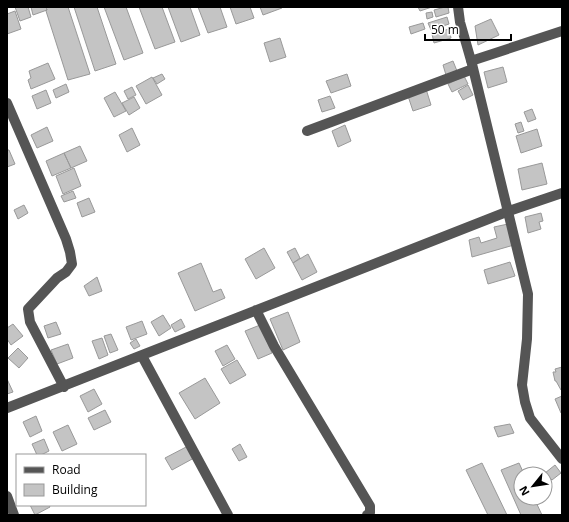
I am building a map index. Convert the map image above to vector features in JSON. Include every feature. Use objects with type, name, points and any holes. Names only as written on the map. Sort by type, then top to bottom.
[{"type":"street","points":[[458,7],[460,22],[472,65],[528,294],[527,340],[522,385],[525,402],[530,418],[562,459]]},
{"type":"street","points":[[307,131],[472,65],[562,31]]},
{"type":"street","points":[[7,103],[66,239],[70,252],[72,264],[66,272],[57,278],[28,309],[30,322],[64,387]]},
{"type":"street","points":[[7,408],[64,387],[508,211],[562,193]]},
{"type":"street","points":[[256,310],[274,346],[370,506],[370,513],[367,515]]},
{"type":"street","points":[[142,356],[228,515]]},
{"type":"street","points":[[7,496],[14,515]]},
{"type":"building","points":[[15,7],[28,7],[31,17],[20,21]]},
{"type":"building","points":[[31,7],[46,7],[47,10],[33,15]]},
{"type":"building","points":[[46,7],[68,7],[90,74],[68,80]]},
{"type":"building","points":[[74,7],[97,7],[116,64],[95,71]]},
{"type":"building","points":[[104,7],[126,7],[143,53],[124,60]]},
{"type":"building","points":[[139,7],[162,7],[175,42],[155,49]]},
{"type":"building","points":[[168,7],[190,7],[200,35],[181,42]]},
{"type":"building","points":[[198,7],[220,7],[227,27],[208,33]]},
{"type":"building","points":[[230,7],[250,7],[254,18],[236,24]]},
{"type":"building","points":[[260,7],[282,7],[282,8],[263,15]]},
{"type":"building","points":[[418,7],[432,7],[420,11]]},
{"type":"building","points":[[448,7],[449,13],[436,17],[434,10]]},
{"type":"building","points":[[15,11],[21,29],[7,34],[7,14]]},
{"type":"building","points":[[432,12],[433,17],[427,19],[426,13]]},
{"type":"building","points":[[447,17],[449,24],[431,30],[428,23]]},
{"type":"building","points":[[491,19],[499,35],[478,45],[475,26]]},
{"type":"building","points":[[423,23],[425,29],[411,34],[409,27]]},
{"type":"building","points":[[449,29],[451,38],[434,43],[432,34]]},
{"type":"building","points":[[280,38],[286,57],[270,62],[264,43]]},
{"type":"building","points":[[453,61],[457,71],[446,75],[443,65]]},
{"type":"building","points":[[48,63],[55,79],[31,89],[28,80],[31,78],[29,71]]},
{"type":"building","points":[[503,67],[507,82],[488,88],[484,72]]},
{"type":"building","points":[[162,74],[165,79],[157,84],[153,78]]},
{"type":"building","points":[[347,74],[351,86],[331,93],[326,81]]},
{"type":"building","points":[[464,76],[468,84],[452,92],[448,84]]},
{"type":"building","points":[[152,77],[162,95],[146,104],[136,86]]},
{"type":"building","points":[[66,84],[69,92],[56,98],[53,90]]},
{"type":"building","points":[[468,85],[473,95],[463,100],[458,91]]},
{"type":"building","points":[[132,87],[136,95],[128,99],[124,91]]},
{"type":"building","points":[[426,89],[431,105],[413,111],[408,96]]},
{"type":"building","points":[[46,90],[51,103],[37,109],[32,96]]},
{"type":"building","points":[[115,92],[126,111],[114,117],[104,98]]},
{"type":"building","points":[[330,96],[335,108],[322,112],[318,100]]},
{"type":"building","points":[[134,97],[140,108],[129,115],[122,103]]},
{"type":"building","points":[[532,109],[536,119],[528,122],[524,112]]},
{"type":"building","points":[[521,122],[524,131],[518,133],[515,124]]},
{"type":"building","points":[[345,125],[351,141],[338,147],[332,131]]},
{"type":"building","points":[[47,127],[53,141],[37,148],[31,135]]},
{"type":"building","points":[[132,128],[140,145],[127,152],[119,135]]},
{"type":"building","points":[[537,129],[542,146],[521,153],[516,136]]},
{"type":"building","points":[[80,146],[87,161],[71,168],[64,153]]},
{"type":"building","points":[[7,150],[9,150],[15,164],[7,167]]},
{"type":"building","points":[[64,153],[71,168],[52,176],[46,161]]},
{"type":"building","points":[[542,163],[547,184],[522,190],[518,169]]},
{"type":"building","points":[[74,168],[81,186],[63,194],[56,176]]},
{"type":"building","points":[[73,191],[76,198],[64,202],[61,196]]},
{"type":"building","points":[[89,198],[95,212],[82,217],[77,203]]},
{"type":"building","points":[[24,205],[28,213],[18,219],[14,210]]},
{"type":"building","points":[[541,213],[543,221],[539,222],[541,229],[528,233],[525,217]]},
{"type":"building","points":[[508,224],[514,245],[472,257],[469,240],[479,237],[481,243],[497,238],[494,227]]},
{"type":"building","points":[[264,248],[275,268],[256,279],[245,259]]},
{"type":"building","points":[[295,248],[300,258],[293,263],[287,252]]},
{"type":"building","points":[[308,254],[317,272],[302,280],[293,263]]},
{"type":"building","points":[[510,262],[515,276],[488,284],[484,270]]},
{"type":"building","points":[[201,263],[213,292],[221,289],[225,298],[195,311],[178,273]]},
{"type":"building","points":[[97,277],[102,291],[89,296],[84,286]]},
{"type":"building","points":[[288,312],[300,342],[283,350],[270,319]]},
{"type":"building","points":[[163,315],[171,328],[159,336],[151,322]]},
{"type":"building","points":[[181,319],[185,327],[175,332],[171,325]]},
{"type":"building","points":[[142,321],[147,334],[131,340],[126,327]]},
{"type":"building","points":[[56,322],[61,334],[48,338],[44,326]]},
{"type":"building","points":[[13,324],[23,336],[11,345],[7,339],[7,328]]},
{"type":"building","points":[[260,325],[272,353],[258,359],[245,331]]},
{"type":"building","points":[[111,334],[118,350],[110,353],[104,336]]},
{"type":"building","points":[[102,338],[108,355],[99,359],[92,341]]},
{"type":"building","points":[[136,339],[140,346],[134,349],[130,343]]},
{"type":"building","points":[[68,344],[73,358],[57,364],[51,350]]},
{"type":"building","points":[[227,345],[235,359],[223,366],[215,351]]},
{"type":"building","points":[[18,348],[28,358],[19,368],[8,358]]},
{"type":"building","points":[[237,360],[246,375],[230,384],[221,369]]},
{"type":"building","points":[[562,367],[561,390],[555,381],[553,372],[556,372],[555,369]]},
{"type":"building","points":[[205,378],[220,403],[195,419],[179,393]]},
{"type":"building","points":[[7,379],[13,392],[7,394]]},
{"type":"building","points":[[94,389],[102,404],[88,412],[80,396]]},
{"type":"building","points":[[562,396],[562,413],[561,413],[555,399]]},
{"type":"building","points":[[105,410],[111,422],[94,430],[88,418]]},
{"type":"building","points":[[36,416],[42,431],[30,437],[23,422]]},
{"type":"building","points":[[510,424],[514,433],[498,437],[494,427]]},
{"type":"building","points":[[68,425],[77,444],[62,451],[53,432]]},
{"type":"building","points":[[44,439],[49,451],[43,454],[37,454],[32,444]]},
{"type":"building","points":[[240,444],[247,457],[239,461],[232,449]]},
{"type":"building","points":[[188,446],[194,458],[172,470],[165,458]]},
{"type":"building","points":[[482,463],[507,515],[488,515],[466,470]]},
{"type":"building","points":[[519,463],[520,466],[513,466],[513,497],[501,470]]},
{"type":"building","points":[[555,465],[561,473],[553,479],[553,467]]},
{"type":"building","points":[[30,506],[50,506],[50,507],[35,515]]},
{"type":"building","points":[[517,506],[538,506],[542,515],[521,515]]}]
